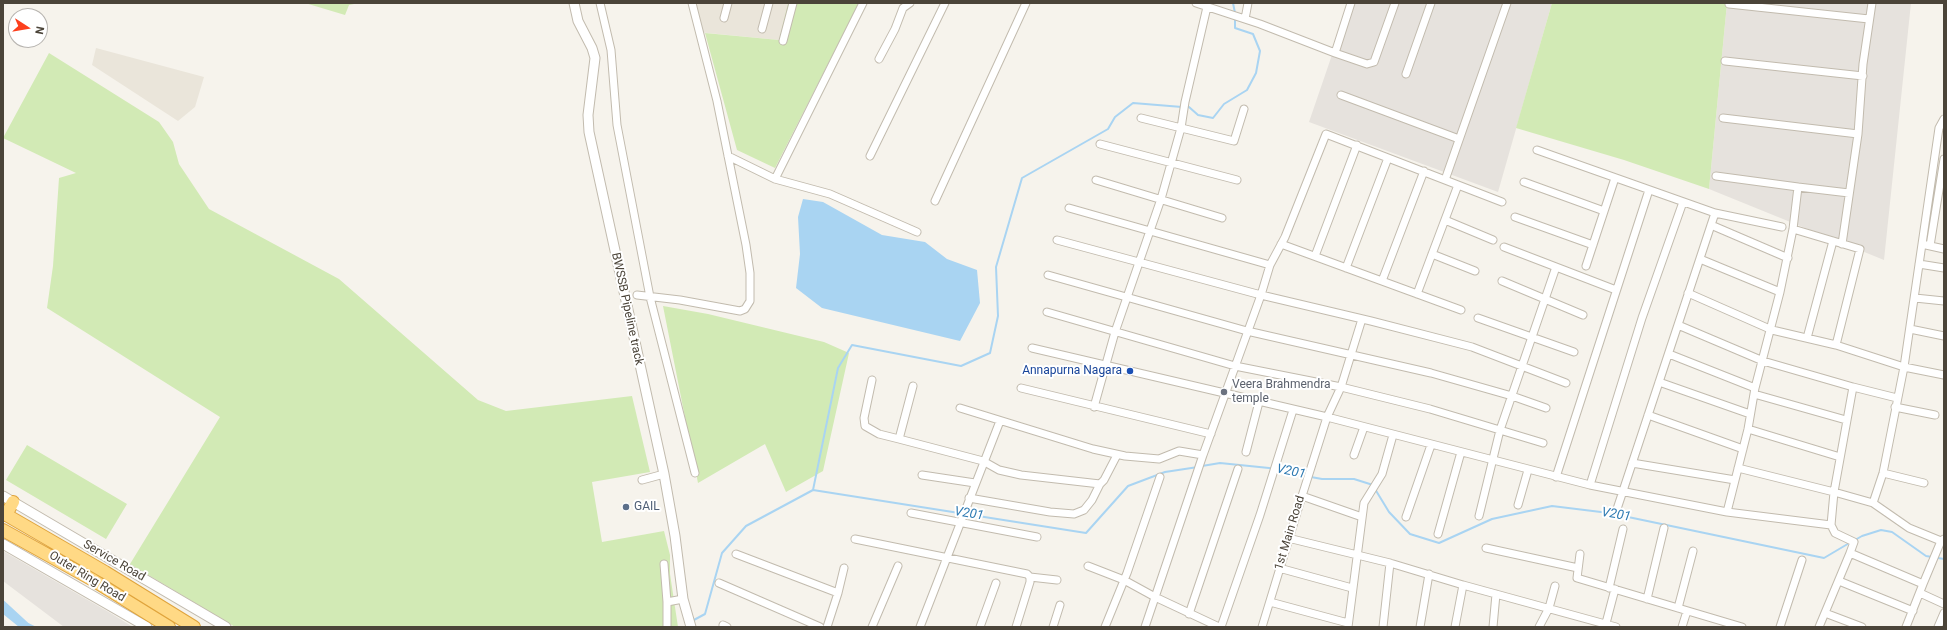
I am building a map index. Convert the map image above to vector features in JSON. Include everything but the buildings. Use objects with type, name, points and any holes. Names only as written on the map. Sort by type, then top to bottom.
[{"type":"highway","points":[[4,514],[8,499]]},
{"type":"highway","name":"Outer Ring Road","points":[[4,514],[194,627]]},
{"type":"highway","name":"Outer Ring Road","points":[[5,538],[93,580],[169,627]]},
{"type":"street","name":"BWSSB Pipeline track","points":[[574,3],[578,21],[592,48],[595,58],[588,115],[589,132],[664,474],[674,531],[683,599],[691,627]]},
{"type":"street","points":[[600,3],[611,50],[617,125],[650,297],[694,473]]},
{"type":"street","points":[[637,295],[680,300],[740,311],[745,309],[748,304],[751,292],[750,273],[728,156],[692,3]]},
{"type":"street","points":[[724,18],[728,3]]},
{"type":"street","points":[[762,29],[769,3]]},
{"type":"street","points":[[783,41],[793,3]]},
{"type":"street","points":[[774,179],[863,3]]},
{"type":"street","points":[[879,59],[895,29],[903,8],[910,3]]},
{"type":"street","points":[[870,156],[945,3]]},
{"type":"street","points":[[935,200],[1026,3]]},
{"type":"street","points":[[1196,3],[1242,18],[1367,64],[1374,62],[1395,3]]},
{"type":"street","points":[[1242,18],[1248,3]]},
{"type":"street","points":[[1335,53],[1351,3]]},
{"type":"street","points":[[1406,74],[1431,3]]},
{"type":"street","points":[[1445,180],[1507,3]]},
{"type":"street","points":[[1842,244],[1858,134],[1872,3]]},
{"type":"street","points":[[1729,4],[1870,19]]},
{"type":"street","points":[[1094,407],[1115,332],[1161,199],[1181,128],[1185,102],[1207,7]]},
{"type":"street","points":[[1725,62],[1863,76]]},
{"type":"street","points":[[1341,95],[1459,139]]},
{"type":"street","points":[[1141,118],[1234,141],[1244,109]]},
{"type":"street","points":[[1723,118],[1858,134]]},
{"type":"street","points":[[1873,503],[1883,473],[1904,367],[1939,128],[1944,119]]},
{"type":"street","points":[[1145,627],[1203,455],[1261,295],[1270,265],[1281,244],[1326,134],[1502,202]]},
{"type":"street","points":[[1100,144],[1237,180]]},
{"type":"street","points":[[1315,256],[1357,145]]},
{"type":"street","points":[[1537,150],[1715,214],[1782,227]]},
{"type":"street","points":[[728,156],[774,179],[830,194],[917,232]]},
{"type":"street","points":[[1346,268],[1388,158]]},
{"type":"street","points":[[1930,246],[1944,159]]},
{"type":"street","points":[[1382,282],[1424,172]]},
{"type":"street","points":[[1716,176],[1849,194]]},
{"type":"street","points":[[1586,266],[1615,178]]},
{"type":"street","points":[[1096,180],[1222,218]]},
{"type":"street","points":[[1524,182],[1604,211]]},
{"type":"street","points":[[1417,294],[1458,185]]},
{"type":"street","points":[[1727,512],[1748,429],[1755,391],[1772,330],[1788,258],[1798,187]]},
{"type":"street","points":[[1556,477],[1649,190]]},
{"type":"street","points":[[1590,485],[1642,318],[1683,202]]},
{"type":"street","points":[[1069,208],[1270,265]]},
{"type":"street","points":[[1617,509],[1715,214]]},
{"type":"street","points":[[1515,216],[1593,245]]},
{"type":"street","points":[[1445,220],[1493,240]]},
{"type":"street","points":[[1711,225],[1788,258]]},
{"type":"street","points":[[1793,230],[1860,249],[1836,345]]},
{"type":"street","points":[[1057,240],[1261,295],[1472,347],[1566,383]]},
{"type":"street","points":[[1808,338],[1833,241]]},
{"type":"street","points":[[1281,244],[1461,310]]},
{"type":"street","points":[[1922,245],[1944,249]]},
{"type":"street","points":[[1504,247],[1616,290]]},
{"type":"street","points":[[1432,254],[1475,271]]},
{"type":"street","points":[[1700,259],[1780,292]]},
{"type":"street","points":[[1919,264],[1944,268]]},
{"type":"street","points":[[1479,516],[1500,430],[1556,267]]},
{"type":"street","points":[[1048,275],[1247,331],[1431,373],[1512,396],[1546,408]]},
{"type":"street","points":[[1502,281],[1583,315]]},
{"type":"street","points":[[1688,293],[1772,330],[1836,345],[1904,367],[1944,375]]},
{"type":"street","points":[[1915,298],[1944,301]]},
{"type":"street","points":[[1047,312],[1234,366],[1341,387],[1543,443]]},
{"type":"street","points":[[1478,318],[1574,352]]},
{"type":"street","name":"1st Main Road","points":[[1262,627],[1288,538],[1327,417],[1341,387],[1362,319]]},
{"type":"street","points":[[1678,325],[1763,361],[1897,398]]},
{"type":"street","points":[[1910,330],[1944,336]]},
{"type":"street","points":[[1032,348],[1327,417],[1590,485],[1727,512],[1831,525]]},
{"type":"street","points":[[1668,354],[1755,391],[1846,420]]},
{"type":"street","points":[[872,380],[864,418],[866,426],[879,434],[983,461],[999,470],[1021,475],[1100,484]]},
{"type":"street","points":[[1659,382],[1750,414]]},
{"type":"street","points":[[899,438],[913,386]]},
{"type":"street","points":[[1819,627],[1850,553],[1852,541],[1835,533],[1831,525],[1834,492],[1853,387]]},
{"type":"street","points":[[1021,388],[1094,407],[1211,434]]},
{"type":"street","points":[[1246,452],[1259,402]]},
{"type":"street","points":[[1896,407],[1935,415]]},
{"type":"street","points":[[960,408],[1117,455],[1159,459],[1179,451],[1203,455]]},
{"type":"street","points":[[1088,566],[1124,580],[1189,614],[1220,627],[1260,515],[1293,410]]},
{"type":"street","points":[[1648,415],[1743,449]]},
{"type":"street","points":[[920,627],[959,522],[1000,421]]},
{"type":"street","points":[[1354,456],[1364,427]]},
{"type":"street","points":[[1748,429],[1840,457]]},
{"type":"street","points":[[1270,602],[1348,625],[1356,554],[1364,503],[1370,489],[1382,474],[1393,435]]},
{"type":"street","points":[[1406,516],[1431,445]]},
{"type":"street","points":[[1438,534],[1461,452]]},
{"type":"street","points":[[969,498],[1050,512],[1074,514],[1084,510],[1092,500],[1117,455]]},
{"type":"street","points":[[1632,464],[1735,480]]},
{"type":"street","points":[[1738,468],[1873,503],[1909,528],[1942,540],[1906,627]]},
{"type":"street","points":[[1189,614],[1238,469]]},
{"type":"street","points":[[1518,505],[1528,470]]},
{"type":"street","points":[[1883,473],[1924,484]]},
{"type":"street","points":[[642,480],[664,474]]},
{"type":"street","points":[[922,475],[975,483]]},
{"type":"street","points":[[1104,627],[1124,580],[1160,477]]},
{"type":"street","points":[[1302,496],[1362,517]]},
{"type":"street","name":"Service Road","points":[[8,499],[226,627]]},
{"type":"street","points":[[911,514],[1037,537]]},
{"type":"street","points":[[1647,599],[1664,528]]},
{"type":"street","points":[[1605,625],[1623,529]]},
{"type":"street","points":[[5,538],[147,627]]},
{"type":"street","points":[[1288,538],[1390,563],[1463,585],[1616,627]]},
{"type":"street","points":[[855,539],[1027,574],[1030,577],[1057,580]]},
{"type":"street","points":[[1486,548],[1578,568]]},
{"type":"street","points":[[1678,608],[1694,551]]},
{"type":"street","points":[[1850,553],[1923,584]]},
{"type":"street","points":[[736,554],[838,593]]},
{"type":"street","points":[[1580,554],[1577,578],[1738,626]]},
{"type":"street","points":[[1780,627],[1802,560]]},
{"type":"street","points":[[1383,627],[1390,563]]},
{"type":"street","points":[[664,564],[667,627]]},
{"type":"street","points":[[872,627],[898,566]]},
{"type":"street","points":[[827,627],[844,568]]},
{"type":"street","points":[[1279,568],[1352,588]]},
{"type":"street","points":[[1420,627],[1429,574]]},
{"type":"street","points":[[1016,627],[1028,590],[1030,577]]},
{"type":"street","points":[[1839,581],[1913,612]]},
{"type":"street","points":[[719,583],[820,627]]},
{"type":"street","points":[[980,627],[996,583]]},
{"type":"street","points":[[1455,627],[1463,585]]},
{"type":"street","points":[[1540,627],[1549,608],[1555,586]]},
{"type":"street","points":[[1920,593],[1944,604]]},
{"type":"street","points":[[1493,627],[1496,594]]},
{"type":"street","points":[[667,602],[683,599]]},
{"type":"street","points":[[1053,627],[1060,605]]},
{"type":"street","points":[[1682,627],[1687,611]]},
{"type":"street","points":[[1825,613],[1862,627]]},
{"type":"street","points":[[1938,627],[1944,613]]},
{"type":"shaded area","points":[[691,3],[788,3],[779,40],[697,32]]},
{"type":"shaded area","points":[[1353,3],[1552,3],[1498,192],[1309,122],[1334,49]]},
{"type":"shaded area","points":[[1727,3],[1911,3],[1884,260],[1709,189]]},
{"type":"shaded area","points":[[96,48],[204,77],[195,107],[178,121],[92,65]]},
{"type":"shaded area","points":[[3,551],[133,627],[64,627],[3,581]]},
{"type":"green space","points":[[305,3],[359,3],[349,5],[345,15]]},
{"type":"green space","points":[[788,3],[859,3],[775,168],[737,150],[705,33],[779,40]]},
{"type":"green space","points":[[1552,3],[1727,3],[1709,189],[1624,160],[1516,128]]},
{"type":"green space","points":[[49,53],[159,122],[173,142],[179,164],[209,209],[339,279],[478,400],[506,411],[632,396],[650,472],[592,482],[602,542],[664,531],[670,555],[670,574],[678,627],[235,627],[130,564],[220,417],[47,308],[53,266],[59,178],[76,173],[3,138]]},
{"type":"green space","points":[[663,306],[708,314],[824,342],[849,353],[823,471],[786,492],[765,444],[698,483]]},
{"type":"green space","points":[[27,445],[127,504],[106,539],[6,480]]},
{"type":"water","points":[[803,199],[823,202],[882,235],[925,242],[947,259],[977,270],[980,303],[960,341],[822,308],[796,288],[800,254],[798,217]]},
{"type":"water","points":[[3,601],[28,624],[34,627],[19,627],[3,614]]},
{"type":"waterway","points":[[1233,3],[1235,13]]},
{"type":"waterway","points":[[1186,107],[1189,107],[1198,115],[1213,118],[1224,104],[1247,90],[1256,73],[1260,51],[1253,34],[1235,28],[1235,18]]},
{"type":"waterway","points":[[813,490],[838,368],[852,345],[961,366],[990,353],[998,316],[996,267],[1022,178],[1108,129],[1115,117],[1133,103],[1182,107]]},
{"type":"waterway","name":"V201","points":[[1202,466],[1220,463],[1269,468],[1306,476]]},
{"type":"waterway","name":"V201","points":[[692,621],[705,614],[722,553],[746,526],[813,490],[1086,533],[1128,486],[1165,472],[1198,467]]},
{"type":"waterway","name":"V201","points":[[1311,477],[1322,479],[1354,479],[1373,485]]},
{"type":"waterway","name":"V201","points":[[1375,489],[1389,512],[1410,534],[1439,543],[1492,519],[1552,506],[1609,513],[1824,558],[1851,542]]},
{"type":"waterway","name":"V201","points":[[1855,540],[1862,536],[1881,530],[1892,532],[1926,556],[1944,559]]},
{"type":"waterway","points":[[3,601],[28,624],[34,627]]},
{"type":"place","name":"Annapurna Nagara","points":[[1130,371]]},
{"type":"place","name":"Veera Brahmendra temple","points":[[1224,392]]},
{"type":"place","name":"GAIL","points":[[626,507]]}]
